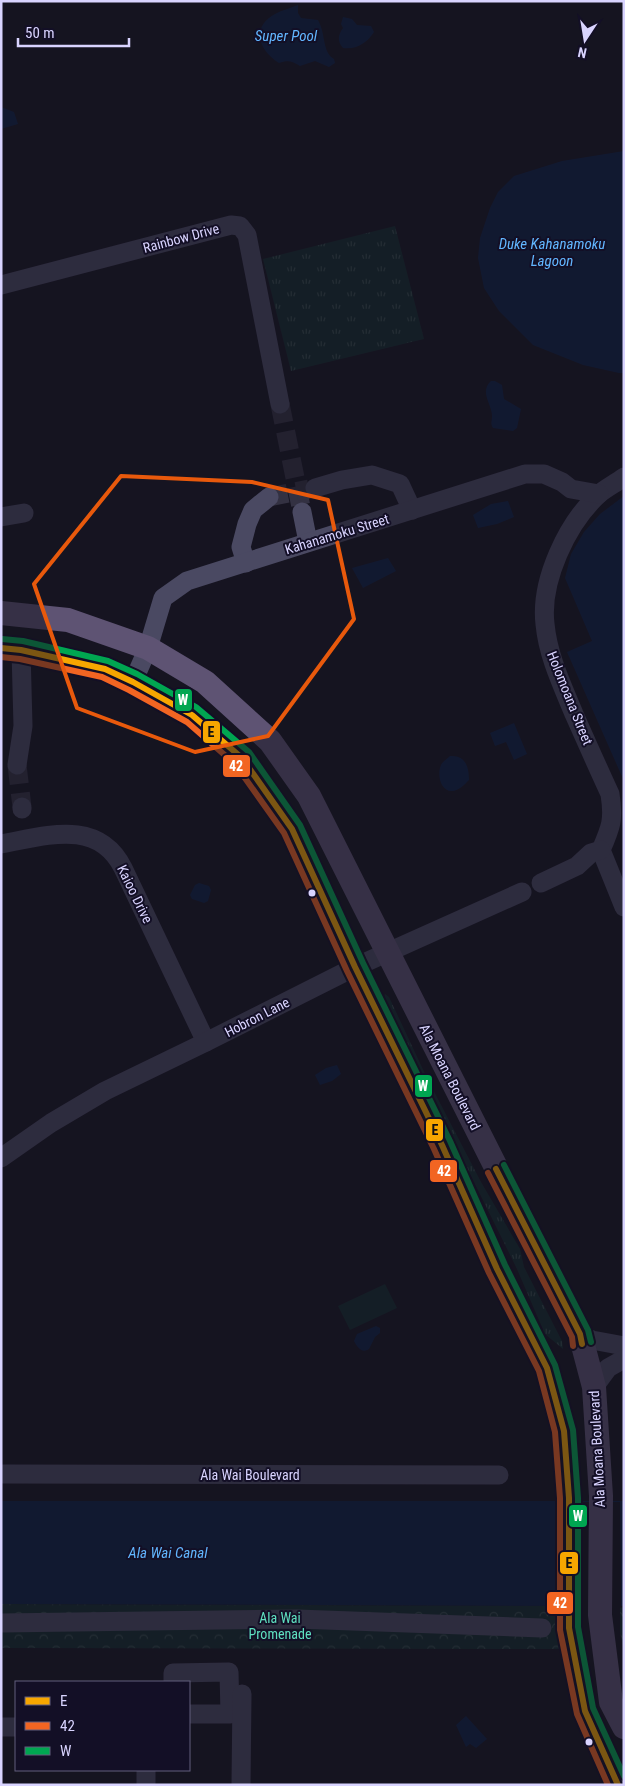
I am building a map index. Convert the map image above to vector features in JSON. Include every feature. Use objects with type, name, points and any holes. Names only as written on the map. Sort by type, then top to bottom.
[{"type":"main road","name":"Ala Moana Boulevard","points":[[1,613],[68,620],[148,648],[205,682],[270,741],[309,796],[580,1334],[594,1387],[601,1496],[600,1615],[611,1702],[624,1727]]},
{"type":"main road","points":[[11,649],[106,669],[192,715],[242,758],[292,829],[355,967],[442,1145],[497,1269],[547,1368],[564,1431],[569,1498],[569,1628],[585,1711],[618,1785]]},
{"type":"street","name":"Rainbow Drive","points":[[1,285],[231,225],[240,226],[246,235],[280,404]]},
{"type":"street","name":"Kahanamoku Street","points":[[133,682],[148,648],[164,598],[187,580],[525,474],[544,474],[562,482],[571,489],[599,494]]},
{"type":"street","points":[[315,488],[342,480],[372,475],[400,484],[412,510]]},
{"type":"street","name":"Holomoana Street","points":[[601,850],[612,826],[610,794],[559,678],[550,652],[544,623],[547,591],[554,562],[564,540],[578,518],[599,494],[624,477]]},
{"type":"street","points":[[571,489],[578,518]]},
{"type":"street","points":[[246,563],[241,547],[247,524],[253,510],[269,497]]},
{"type":"street","points":[[302,512],[308,542]]},
{"type":"street","points":[[1,517],[24,513]]},
{"type":"street","points":[[11,649],[23,726],[17,765]]},
{"type":"street","name":"Kaioo Drive","points":[[1,844],[64,833],[77,834],[96,840],[112,852],[124,868],[206,1042]]},
{"type":"street","points":[[541,883],[577,866],[591,853],[601,850],[624,907]]},
{"type":"street","name":"Hobron Lane","points":[[1,1158],[95,1096],[355,967],[522,892]]},
{"type":"street","points":[[580,1334],[592,1340],[624,1346]]},
{"type":"street","points":[[594,1387],[608,1368],[624,1359]]},
{"type":"street","name":"Ala Wai Boulevard","points":[[1,1474],[499,1475]]},
{"type":"street","points":[[1,1623],[286,1619],[542,1628]]},
{"type":"street","points":[[173,1681],[173,1673],[229,1672],[230,1714],[190,1714]]},
{"type":"street","points":[[241,1785],[242,1675]]},
{"type":"street","points":[[1,1727],[15,1727]]},
{"type":"street","points":[[146,1771],[146,1785]]},
{"type":"highlighted area","points":[[121,476],[252,482],[328,500],[354,619],[268,736],[195,752],[77,708],[34,584]]},
{"type":"green space","points":[[395,226],[424,339],[291,371],[263,259]]},
{"type":"green space","points":[[385,994],[389,997],[427,1078],[481,1182],[520,1249],[524,1267],[562,1341],[563,1349],[545,1334],[517,1269],[384,1000]]},
{"type":"green space","points":[[385,1284],[397,1308],[350,1330],[338,1306]]},
{"type":"green space","name":"Ala Wai Promenade","points":[[1,1604],[555,1606],[559,1649],[1,1648]]},
{"type":"green space","points":[[624,1607],[624,1651],[620,1632],[620,1608]]},
{"type":"water","name":"Super Pool","points":[[298,5],[298,13],[301,18],[318,20],[326,47],[335,63],[329,67],[315,61],[300,66],[290,61],[279,63],[266,52],[262,45],[260,32],[267,20],[278,13]]},
{"type":"water","points":[[343,17],[352,19],[357,25],[371,26],[374,32],[361,45],[343,48],[339,38],[343,28],[341,24]]},
{"type":"water","points":[[1,107],[14,112],[18,124],[1,129]]},
{"type":"water","name":"Duke Kahanamoku Lagoon","points":[[624,151],[624,373],[619,373],[583,365],[533,345],[499,311],[484,288],[478,258],[480,238],[490,208],[498,192],[514,176],[562,161]]},
{"type":"water","points":[[491,381],[502,385],[504,399],[521,409],[517,428],[513,431],[493,428],[491,424],[492,416],[486,389]]},
{"type":"water","points":[[624,496],[624,781],[567,652],[592,641],[565,578],[571,554],[584,532],[600,514]]},
{"type":"water","points":[[508,501],[514,517],[497,524],[478,528],[473,515],[491,504]]},
{"type":"water","points":[[388,558],[396,571],[363,588],[352,568]]},
{"type":"water","points":[[514,723],[527,754],[514,760],[506,742],[495,746],[490,733]]},
{"type":"water","points":[[450,756],[463,759],[469,775],[469,780],[455,791],[445,788],[440,777],[442,764]]},
{"type":"water","points":[[199,883],[209,886],[211,890],[208,901],[204,903],[192,899],[190,895],[195,885]]},
{"type":"water","points":[[337,1065],[341,1074],[332,1081],[320,1085],[315,1075],[326,1068]]},
{"type":"water","points":[[376,1326],[380,1328],[380,1333],[375,1337],[369,1349],[364,1351],[360,1349],[354,1341],[357,1334]]},
{"type":"water","name":"Ala Wai Canal","points":[[1,1501],[624,1501],[624,1606],[1,1604]]},
{"type":"water","points":[[466,1716],[487,1739],[476,1748],[470,1744],[466,1747],[456,1725]]},
{"type":"pier","points":[[555,1502],[620,1502],[621,1606],[555,1606]]},
{"type":"tunnel","points":[[280,404],[302,512]]},
{"type":"tunnel","points":[[269,497],[309,489]]},
{"type":"tunnel","points":[[17,765],[22,807]]},
{"type":"transit line","name":"W","points":[[2,639],[23,641],[108,661],[137,674],[196,707],[249,752],[300,825],[363,963],[450,1141],[505,1265],[555,1365],[573,1430],[578,1498],[578,1627],[593,1708],[624,1776]]},
{"type":"transit line","name":"E","points":[[1,648],[21,650],[105,669],[133,682],[192,715],[242,758],[292,829],[355,967],[442,1145],[497,1269],[547,1368],[564,1431],[569,1498],[569,1628],[585,1711],[618,1785]]},
{"type":"transit line","name":"42","points":[[1,657],[20,659],[102,677],[187,722],[235,764],[284,833],[347,971],[434,1149],[489,1273],[539,1371],[555,1432],[560,1498],[560,1630],[577,1714],[608,1785]]},
{"type":"transit line","name":"W","points":[[504,1165],[588,1330],[591,1342]]},
{"type":"transit line","name":"E","points":[[496,1169],[580,1334],[582,1344]]},
{"type":"transit line","name":"42","points":[[488,1173],[572,1337],[573,1346]]}]
